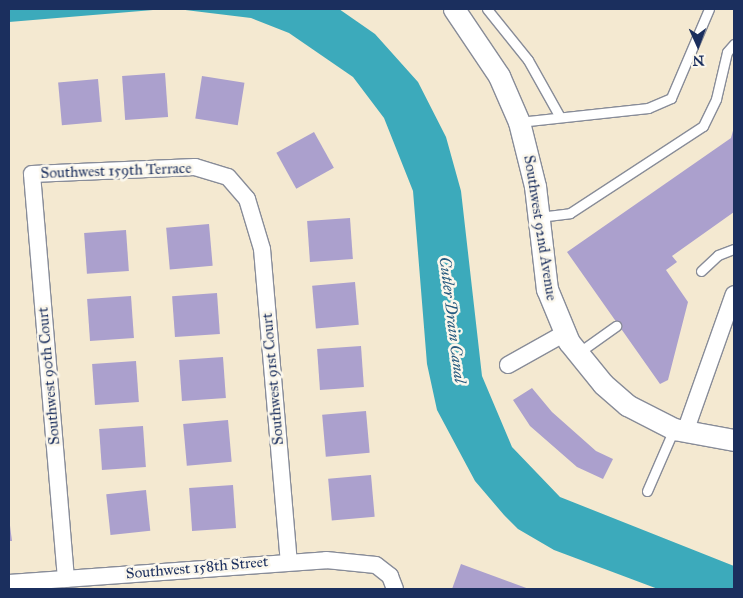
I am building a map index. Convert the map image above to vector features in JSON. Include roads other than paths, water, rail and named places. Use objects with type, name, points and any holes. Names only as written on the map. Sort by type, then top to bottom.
[{"type":"street","name":"Southwest 92nd Avenue","points":[[454,9],[499,76],[519,122],[531,164],[547,289],[565,333],[578,354],[627,405],[679,431],[734,440]]},
{"type":"street","name":"Southwest 159th Terrace","points":[[32,174],[195,167],[228,177],[247,199]]},
{"type":"street","name":"Southwest 90th Court","points":[[32,174],[66,579]]},
{"type":"street","name":"Southwest 91st Court","points":[[247,199],[262,249],[289,561]]},
{"type":"street","points":[[679,431],[734,294]]},
{"type":"street","points":[[508,365],[565,333]]},
{"type":"street","name":"Southwest 158th Street","points":[[9,583],[289,561],[356,562],[384,569],[395,589]]},
{"type":"lane","points":[[487,9],[528,60],[560,117]]},
{"type":"lane","points":[[519,122],[648,108],[671,98],[709,9]]},
{"type":"lane","points":[[538,217],[570,213],[703,126],[716,99],[727,52],[734,44]]},
{"type":"lane","points":[[701,271],[718,255],[734,249]]},
{"type":"lane","points":[[578,354],[616,326]]},
{"type":"lane","points":[[647,491],[679,431]]},
{"type":"water","points":[[9,9],[165,9],[9,22]]},
{"type":"water","name":"Cutler Drain Canal","points":[[177,9],[339,9],[375,34],[418,82],[446,137],[461,191],[482,376],[512,447],[560,497],[734,566],[734,589],[658,589],[554,550],[518,529],[504,515],[475,481],[437,410],[427,364],[413,191],[384,118],[353,77],[289,33],[251,18]]}]
